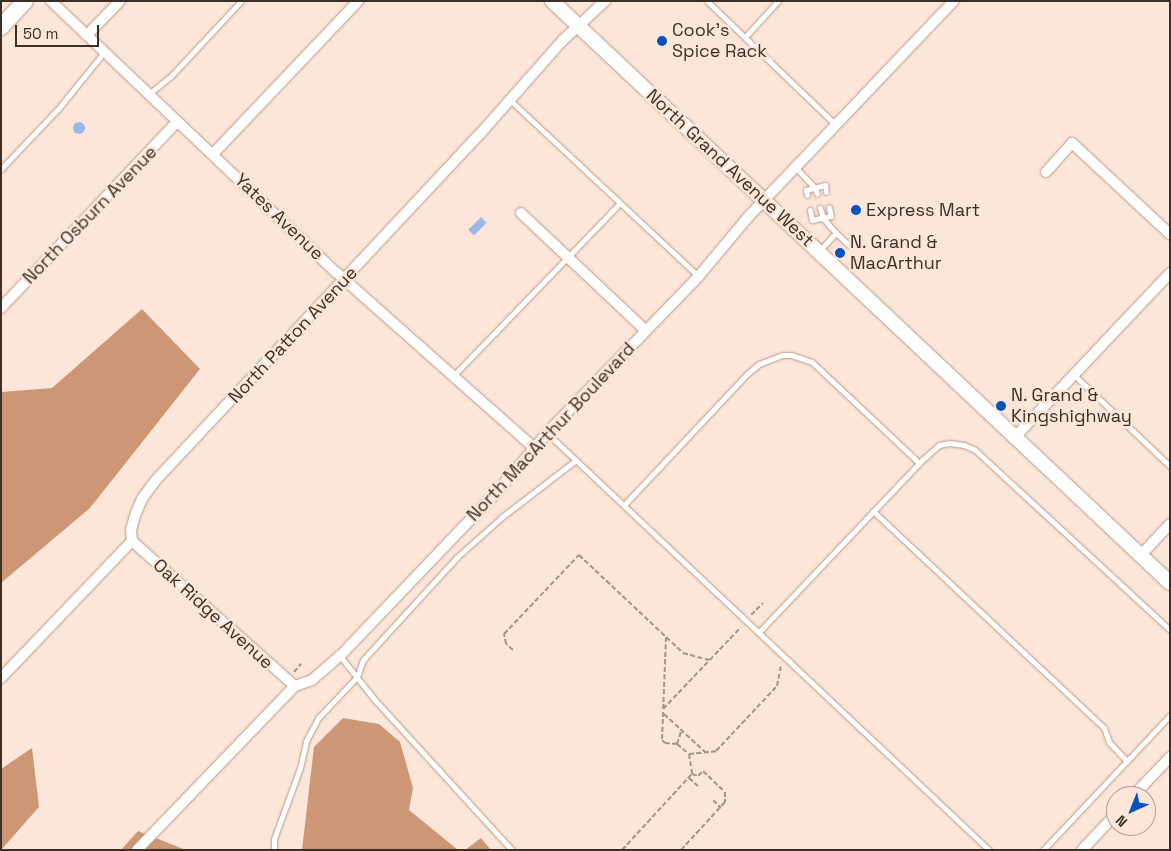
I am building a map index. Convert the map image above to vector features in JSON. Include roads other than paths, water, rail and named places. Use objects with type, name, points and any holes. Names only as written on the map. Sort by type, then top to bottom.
[{"type":"main road","points":[[1,27],[25,1]]},
{"type":"main road","name":"North Grand Avenue West","points":[[552,1],[1170,583]]},
{"type":"street","name":"Yates Avenue","points":[[51,1],[345,279],[533,447]]},
{"type":"street","points":[[87,35],[120,1]]},
{"type":"street","points":[[213,154],[358,1]]},
{"type":"street","name":"North Patton Avenue","points":[[132,541],[131,530],[136,513],[142,499],[155,481],[345,279],[578,26],[605,1]]},
{"type":"street","name":"North MacArthur Boulevard","points":[[137,850],[295,686],[312,680],[340,656],[496,493],[533,447],[698,277],[731,236],[764,200],[954,1]]},
{"type":"street","name":"North Osburn Avenue","points":[[1,308],[178,122]]},
{"type":"street","points":[[1046,172],[1072,143],[1170,234]]},
{"type":"street","points":[[521,212],[567,258],[645,330]]},
{"type":"street","points":[[1015,437],[1170,274]]},
{"type":"street","points":[[1141,555],[1170,524]]},
{"type":"street","points":[[1,678],[132,541]]},
{"type":"street","name":"Oak Ridge Avenue","points":[[132,541],[295,686]]},
{"type":"street","points":[[1142,786],[1170,756]]},
{"type":"street","points":[[1082,850],[1106,825]]},
{"type":"lane","points":[[150,93],[172,75],[241,1]]},
{"type":"lane","points":[[707,1],[836,125]]},
{"type":"lane","points":[[744,36],[778,1]]},
{"type":"lane","points":[[1,169],[58,109],[105,51]]},
{"type":"lane","points":[[510,100],[698,277]]},
{"type":"lane","points":[[796,168],[815,188],[816,194]]},
{"type":"lane","points":[[807,195],[806,190],[824,185],[826,192]]},
{"type":"lane","points":[[454,375],[620,204]]},
{"type":"lane","points":[[810,210],[812,220],[831,216],[829,207]]},
{"type":"lane","points":[[820,208],[823,218],[850,246]]},
{"type":"lane","points":[[819,252],[836,233]]},
{"type":"lane","points":[[624,505],[747,374],[759,364],[782,355],[791,354],[812,362],[919,463]]},
{"type":"lane","points":[[1074,374],[1170,466]]},
{"type":"lane","points":[[547,433],[990,850]]},
{"type":"lane","points":[[759,632],[919,463],[939,445],[949,443],[964,445],[975,450],[1170,630]]},
{"type":"lane","points":[[274,850],[274,839],[300,768],[306,741],[311,730],[319,717],[357,677],[363,660],[456,558],[502,517],[576,460]]},
{"type":"lane","points":[[873,511],[1104,728],[1109,742],[1127,761]]},
{"type":"lane","points":[[340,656],[374,699],[512,850]]},
{"type":"lane","points":[[1043,850],[1170,715]]},
{"type":"water","points":[[81,122],[84,123],[84,133],[77,134],[74,133],[73,126],[74,123]]},
{"type":"water","points":[[481,217],[487,223],[474,235],[468,230]]},
{"type":"place","name":"Cook's Spice Rack","points":[[662,41]]},
{"type":"place","name":"Express Mart","points":[[856,210]]},
{"type":"place","name":"N. Grand & MacArthur","points":[[840,253]]},
{"type":"place","name":"N. Grand & Kingshighway","points":[[1001,406]]}]
